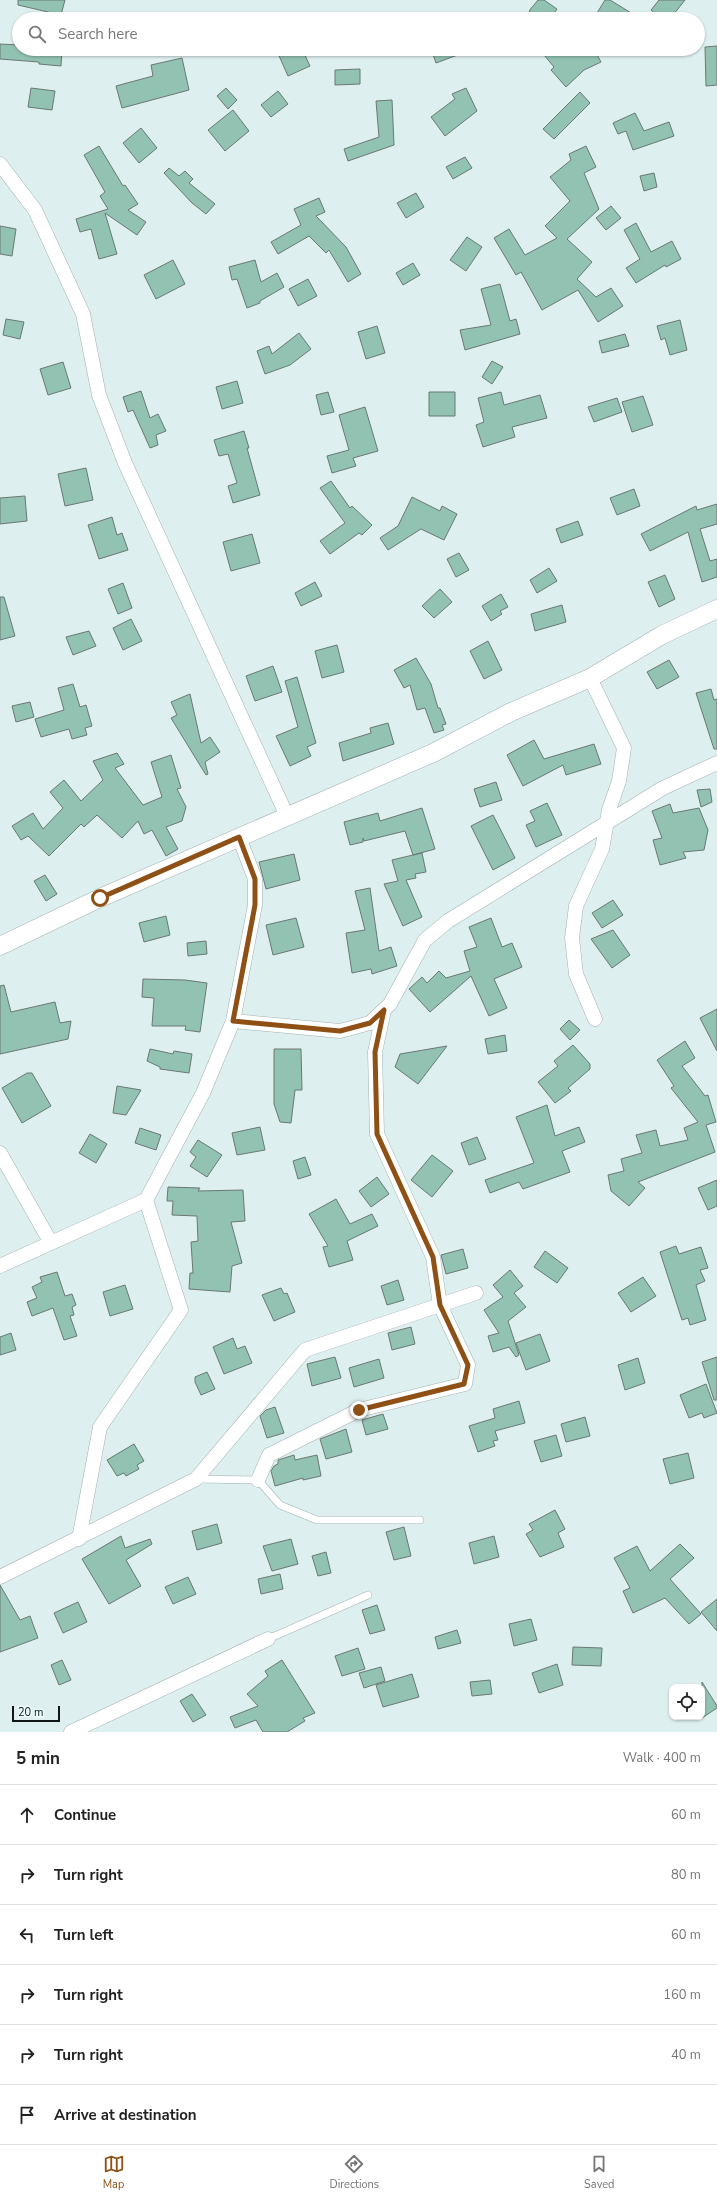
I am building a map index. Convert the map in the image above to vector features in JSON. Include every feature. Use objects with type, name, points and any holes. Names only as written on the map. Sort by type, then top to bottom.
[{"type":"street","points":[[0,164],[36,210],[83,314],[99,395],[125,463],[287,816]]},
{"type":"street","points":[[0,946],[100,898],[433,753],[511,712],[590,678],[662,635],[717,609]]},
{"type":"street","points":[[590,678],[624,748],[619,781],[607,822],[602,849],[576,906],[572,938],[576,974],[595,1019]]},
{"type":"street","points":[[233,1021],[340,1031],[370,1023],[390,1004],[426,940],[448,921],[663,788],[717,763]]},
{"type":"street","points":[[0,1266],[146,1200],[200,1099],[233,1021],[255,905],[255,879],[239,837]]},
{"type":"street","points":[[258,1480],[269,1455],[359,1410],[464,1384],[468,1365],[440,1305],[433,1257],[377,1134],[375,1052],[384,1010]]},
{"type":"street","points":[[0,1153],[51,1243]]},
{"type":"street","points":[[79,1539],[100,1427],[181,1310],[146,1200]]},
{"type":"street","points":[[0,1577],[79,1539],[196,1479],[305,1350],[476,1293]]},
{"type":"street","points":[[72,1732],[268,1639]]},
{"type":"lane","points":[[196,1479],[258,1480],[280,1505],[317,1520],[420,1520]]},
{"type":"lane","points":[[268,1639],[368,1595]]},
{"type":"building","points":[[18,0],[65,0],[62,12],[48,12],[18,5]]},
{"type":"building","points":[[538,0],[544,0],[557,9],[555,12],[529,11]]},
{"type":"building","points":[[605,0],[610,0],[630,12],[598,12]]},
{"type":"building","points":[[659,0],[685,0],[676,12],[654,12],[651,10]]},
{"type":"building","points":[[0,44],[12,45],[12,56],[62,56],[61,66],[39,64],[39,62],[0,59]]},
{"type":"building","points":[[717,46],[717,85],[706,86],[705,47]]},
{"type":"building","points":[[279,56],[305,56],[310,66],[288,76]]},
{"type":"building","points":[[434,56],[455,56],[436,63]]},
{"type":"building","points":[[545,56],[598,56],[601,62],[584,70],[566,87],[551,70],[554,67]]},
{"type":"building","points":[[182,58],[189,90],[122,108],[116,86],[153,76],[151,65]]},
{"type":"building","points":[[360,69],[360,84],[335,85],[335,70]]},
{"type":"building","points":[[31,88],[55,91],[52,110],[28,107]]},
{"type":"building","points":[[226,88],[237,100],[228,109],[217,96]]},
{"type":"building","points":[[466,88],[477,111],[445,136],[431,117],[455,99],[452,94]]},
{"type":"building","points":[[278,91],[288,104],[271,117],[261,105]]},
{"type":"building","points":[[580,92],[590,103],[554,139],[543,129]]},
{"type":"building","points":[[392,100],[394,145],[348,161],[344,149],[379,137],[376,101]]},
{"type":"building","points":[[233,110],[249,131],[225,151],[208,130]]},
{"type":"building","points":[[635,113],[644,131],[669,122],[674,136],[633,150],[626,131],[618,134],[613,123]]},
{"type":"building","points":[[141,128],[157,148],[139,163],[123,143]]},
{"type":"building","points":[[99,146],[123,186],[125,185],[138,204],[128,210],[146,222],[137,235],[105,213],[117,254],[99,259],[91,229],[80,232],[76,219],[108,209],[100,196],[105,192],[84,155]]},
{"type":"building","points":[[586,146],[596,167],[584,173],[599,209],[567,239],[592,262],[577,279],[596,297],[611,288],[623,306],[598,322],[578,290],[542,310],[521,272],[516,275],[494,238],[509,229],[525,255],[557,238],[545,226],[570,201],[550,177],[571,160],[569,154]]},
{"type":"building","points":[[465,157],[472,168],[453,179],[446,167]]},
{"type":"building","points":[[169,168],[179,176],[185,171],[193,179],[189,183],[215,204],[206,214],[192,203],[164,173]]},
{"type":"building","points":[[654,173],[657,187],[644,191],[640,176]]},
{"type":"building","points":[[416,193],[424,207],[406,218],[397,203]]},
{"type":"building","points":[[319,198],[325,212],[316,216],[346,247],[361,274],[348,282],[329,250],[326,253],[309,236],[278,254],[271,242],[301,225],[294,209]]},
{"type":"building","points":[[611,206],[621,218],[606,230],[596,218]]},
{"type":"building","points":[[636,223],[651,252],[672,241],[681,259],[666,267],[665,265],[636,283],[626,268],[640,259],[624,230]]},
{"type":"building","points":[[0,226],[16,229],[12,256],[0,254]]},
{"type":"building","points":[[467,237],[482,247],[466,271],[450,260]]},
{"type":"building","points":[[173,260],[185,284],[156,299],[144,275]]},
{"type":"building","points":[[255,260],[261,282],[277,273],[284,287],[260,301],[260,303],[247,308],[237,279],[232,280],[229,267]]},
{"type":"building","points":[[413,263],[420,275],[403,285],[396,273]]},
{"type":"building","points":[[308,279],[317,296],[298,306],[289,289]]},
{"type":"building","points":[[500,284],[510,321],[516,319],[520,334],[465,350],[460,330],[491,325],[481,289]]},
{"type":"building","points":[[6,319],[24,322],[20,339],[3,335]]},
{"type":"building","points":[[680,320],[687,350],[670,355],[665,338],[661,340],[657,326]]},
{"type":"building","points":[[377,326],[385,353],[366,359],[358,332]]},
{"type":"building","points":[[299,333],[311,349],[290,365],[265,374],[257,351],[269,346],[272,354]]},
{"type":"building","points":[[625,334],[629,346],[602,353],[599,341]]},
{"type":"building","points":[[492,361],[503,367],[492,384],[482,377]]},
{"type":"building","points":[[63,362],[71,388],[48,395],[40,369]]},
{"type":"building","points":[[237,381],[243,403],[222,409],[216,387]]},
{"type":"building","points":[[141,391],[150,418],[158,414],[166,431],[156,435],[158,445],[150,448],[133,410],[128,412],[123,397]]},
{"type":"building","points":[[328,392],[334,412],[321,415],[316,395]]},
{"type":"building","points":[[429,392],[455,392],[455,416],[429,416]]},
{"type":"building","points":[[501,392],[504,405],[540,395],[547,418],[512,427],[515,437],[483,447],[476,425],[484,422],[478,398]]},
{"type":"building","points":[[643,396],[653,425],[632,432],[622,402]]},
{"type":"building","points":[[617,398],[622,412],[594,422],[588,407]]},
{"type":"building","points":[[365,407],[378,451],[353,458],[356,466],[332,473],[327,456],[349,450],[339,415]]},
{"type":"building","points":[[244,431],[249,448],[247,448],[260,495],[233,503],[228,486],[237,483],[228,454],[219,456],[214,440]]},
{"type":"building","points":[[86,468],[93,500],[65,506],[58,474]]},
{"type":"building","points":[[331,481],[350,508],[352,506],[372,525],[362,535],[359,533],[330,554],[320,541],[345,523],[320,488]]},
{"type":"building","points":[[634,489],[640,506],[617,515],[610,498]]},
{"type":"building","points":[[25,496],[27,521],[0,524],[0,498]]},
{"type":"building","points":[[412,497],[440,511],[442,506],[457,514],[444,540],[421,529],[388,550],[380,538],[398,526]]},
{"type":"building","points":[[717,504],[717,524],[700,529],[710,561],[717,559],[717,577],[702,582],[688,532],[650,551],[641,534],[696,506],[697,510]]},
{"type":"building","points":[[112,517],[117,535],[122,533],[128,550],[99,559],[88,525]]},
{"type":"building","points":[[578,521],[583,535],[561,543],[556,529]]},
{"type":"building","points":[[252,534],[260,563],[231,571],[223,542]]},
{"type":"building","points":[[459,553],[469,570],[456,577],[447,559]]},
{"type":"building","points":[[549,568],[557,581],[537,593],[530,580]]},
{"type":"building","points":[[665,575],[675,599],[659,607],[648,582]]},
{"type":"building","points":[[315,582],[322,596],[301,606],[295,593]]},
{"type":"building","points":[[123,583],[132,608],[118,614],[108,589]]},
{"type":"building","points":[[440,589],[452,602],[434,618],[422,606]]},
{"type":"building","points":[[501,594],[508,607],[500,611],[502,614],[491,621],[482,606]]},
{"type":"building","points":[[0,597],[4,597],[15,636],[0,640]]},
{"type":"building","points":[[562,605],[566,622],[535,631],[531,614]]},
{"type":"building","points":[[131,619],[142,641],[123,650],[113,628]]},
{"type":"building","points":[[89,631],[96,646],[73,655],[66,637]]},
{"type":"building","points":[[488,641],[502,670],[484,679],[470,651]]},
{"type":"building","points":[[337,645],[344,672],[322,678],[315,651]]},
{"type":"building","points":[[416,658],[431,684],[438,708],[440,708],[446,724],[442,725],[444,730],[434,733],[425,708],[417,710],[410,685],[404,688],[394,670]]},
{"type":"building","points":[[669,660],[679,677],[657,689],[647,672]]},
{"type":"building","points":[[273,666],[282,692],[255,701],[246,676]]},
{"type":"building","points":[[297,677],[316,743],[307,747],[311,756],[290,766],[276,736],[298,727],[285,681]]},
{"type":"building","points":[[73,684],[80,707],[86,705],[92,726],[85,728],[87,735],[72,739],[69,729],[41,737],[35,719],[64,710],[58,688]]},
{"type":"building","points":[[711,689],[714,700],[717,699],[717,749],[714,749],[696,693]]},
{"type":"building","points":[[190,694],[201,743],[210,737],[220,752],[205,762],[208,774],[206,775],[171,718],[177,715],[171,702]]},
{"type":"building","points":[[30,702],[34,717],[16,722],[12,706]]},
{"type":"building","points":[[388,723],[394,744],[343,761],[339,743],[371,733],[370,728]]},
{"type":"building","points":[[534,740],[544,759],[594,744],[601,764],[566,775],[563,765],[523,786],[507,755]]},
{"type":"building","points":[[117,753],[124,764],[115,768],[143,805],[162,797],[151,762],[171,755],[181,788],[177,789],[186,807],[182,821],[166,827],[178,849],[166,856],[152,830],[144,834],[138,821],[122,838],[97,815],[84,827],[81,824],[49,856],[28,836],[21,840],[12,826],[33,813],[43,829],[63,808],[50,792],[64,780],[81,801],[103,780],[93,761]]},
{"type":"building","points":[[496,782],[502,800],[480,807],[474,789]]},
{"type":"building","points":[[710,789],[712,802],[701,807],[697,790]]},
{"type":"building","points":[[547,803],[562,835],[536,847],[526,825],[535,821],[530,811]]},
{"type":"building","points":[[670,804],[673,813],[699,808],[708,830],[704,850],[683,852],[686,858],[660,865],[653,840],[662,838],[652,811]]},
{"type":"building","points":[[422,808],[435,849],[413,855],[405,831],[364,841],[363,838],[363,842],[350,845],[344,822],[378,813],[380,821]]},
{"type":"building","points":[[493,815],[515,858],[493,870],[471,826]]},
{"type":"building","points":[[422,853],[426,872],[415,874],[416,878],[406,880],[422,917],[403,926],[384,884],[398,881],[392,860]]},
{"type":"building","points":[[294,854],[300,880],[266,889],[259,862]]},
{"type":"building","points":[[45,875],[57,894],[46,901],[34,881]]},
{"type":"building","points":[[370,888],[379,951],[391,947],[397,966],[372,974],[371,969],[352,973],[346,933],[365,930],[355,891]]},
{"type":"building","points":[[613,900],[623,915],[602,928],[592,913]]},
{"type":"building","points":[[166,916],[170,935],[144,942],[139,923]]},
{"type":"building","points":[[296,918],[304,947],[273,955],[266,925]]},
{"type":"building","points":[[491,918],[502,947],[512,943],[522,967],[494,979],[507,1008],[489,1016],[471,976],[430,1012],[409,989],[422,977],[427,983],[439,971],[446,978],[470,971],[464,951],[477,947],[469,927]]},
{"type":"building","points":[[613,930],[630,955],[612,968],[591,939]]},
{"type":"building","points":[[206,941],[207,954],[188,956],[187,943]]},
{"type":"building","points":[[143,979],[185,980],[207,983],[200,1032],[185,1030],[186,1026],[152,1026],[154,998],[142,997]]},
{"type":"building","points":[[4,985],[11,1012],[55,1002],[60,1023],[71,1021],[68,1039],[0,1054],[0,986]]},
{"type":"building","points":[[717,1009],[717,1051],[700,1018]]},
{"type":"building","points":[[569,1020],[580,1030],[570,1040],[560,1029]]},
{"type":"building","points":[[505,1035],[507,1051],[488,1054],[485,1039]]},
{"type":"building","points":[[685,1041],[695,1058],[682,1066],[705,1096],[708,1095],[716,1122],[706,1125],[715,1152],[638,1182],[645,1188],[629,1206],[611,1191],[608,1175],[624,1171],[621,1159],[642,1153],[636,1135],[656,1130],[660,1146],[688,1140],[684,1128],[698,1122],[671,1088],[674,1086],[657,1060]]},
{"type":"building","points":[[573,1045],[590,1064],[590,1069],[568,1088],[571,1091],[555,1103],[538,1082],[558,1066],[554,1061]]},
{"type":"building","points":[[447,1046],[418,1084],[395,1067],[400,1054]]},
{"type":"building","points":[[150,1049],[173,1054],[174,1051],[192,1054],[189,1073],[160,1069],[160,1067],[147,1061]]},
{"type":"building","points":[[274,1049],[301,1049],[302,1090],[295,1090],[291,1123],[280,1122],[274,1104]]},
{"type":"building","points":[[27,1073],[32,1073],[51,1106],[22,1123],[2,1088]]},
{"type":"building","points":[[117,1086],[141,1090],[126,1115],[113,1113]]},
{"type":"building","points":[[547,1105],[555,1136],[579,1127],[585,1142],[562,1151],[570,1172],[523,1189],[519,1182],[490,1193],[485,1180],[534,1163],[516,1117]]},
{"type":"building","points":[[260,1127],[265,1150],[237,1155],[232,1133]]},
{"type":"building","points":[[140,1128],[161,1135],[156,1150],[135,1143]]},
{"type":"building","points":[[90,1134],[107,1144],[96,1163],[79,1153]]},
{"type":"building","points":[[477,1137],[486,1159],[469,1165],[461,1143]]},
{"type":"building","points":[[198,1140],[222,1155],[207,1177],[190,1166],[196,1157],[190,1152]]},
{"type":"building","points":[[432,1155],[453,1171],[432,1197],[411,1180]]},
{"type":"building","points":[[305,1157],[311,1175],[298,1179],[293,1161]]},
{"type":"building","points":[[377,1177],[389,1194],[371,1207],[359,1191]]},
{"type":"building","points":[[717,1180],[717,1206],[708,1210],[698,1188]]},
{"type":"building","points":[[168,1187],[200,1188],[198,1191],[243,1190],[245,1221],[231,1222],[242,1263],[232,1266],[230,1292],[189,1289],[190,1273],[193,1273],[191,1242],[198,1241],[197,1216],[172,1215],[173,1201],[167,1201]]},
{"type":"building","points":[[336,1199],[350,1224],[372,1214],[378,1226],[347,1241],[353,1260],[329,1267],[323,1247],[328,1246],[309,1214]]},
{"type":"building","points":[[676,1246],[679,1254],[701,1247],[708,1268],[700,1270],[705,1281],[696,1285],[706,1320],[690,1325],[688,1318],[682,1320],[660,1252]]},
{"type":"building","points":[[463,1249],[468,1268],[446,1274],[441,1255]]},
{"type":"building","points":[[545,1251],[568,1268],[557,1283],[534,1267]]},
{"type":"building","points":[[510,1270],[523,1286],[514,1293],[526,1307],[508,1321],[519,1355],[516,1357],[509,1347],[493,1352],[488,1336],[499,1333],[484,1310],[503,1297],[493,1285]]},
{"type":"building","points":[[57,1272],[65,1296],[72,1294],[76,1305],[72,1307],[74,1315],[70,1316],[77,1336],[64,1340],[53,1308],[32,1316],[27,1302],[37,1298],[32,1287],[42,1282],[40,1277]]},
{"type":"building","points":[[643,1277],[656,1296],[631,1312],[618,1293]]},
{"type":"building","points":[[398,1280],[404,1300],[387,1305],[381,1286]]},
{"type":"building","points":[[125,1285],[133,1309],[110,1316],[103,1292]]},
{"type":"building","points":[[281,1288],[284,1294],[287,1293],[295,1312],[274,1321],[262,1295]]},
{"type":"building","points":[[411,1327],[415,1344],[392,1350],[388,1333]]},
{"type":"building","points":[[11,1333],[16,1350],[0,1355],[0,1337]]},
{"type":"building","points":[[540,1334],[550,1361],[526,1370],[516,1343]]},
{"type":"building","points":[[233,1338],[237,1349],[245,1346],[252,1363],[224,1374],[213,1347]]},
{"type":"building","points":[[335,1357],[341,1378],[312,1386],[307,1364]]},
{"type":"building","points":[[717,1357],[717,1400],[714,1400],[702,1362]]},
{"type":"building","points":[[638,1358],[645,1383],[625,1390],[618,1365]]},
{"type":"building","points":[[379,1359],[384,1378],[354,1387],[349,1368]]},
{"type":"building","points":[[207,1372],[215,1389],[201,1395],[195,1382],[195,1377]]},
{"type":"building","points":[[706,1384],[717,1413],[704,1418],[702,1413],[689,1418],[680,1395]]},
{"type":"building","points":[[519,1401],[525,1423],[495,1431],[498,1440],[493,1441],[495,1446],[478,1452],[469,1426],[495,1418],[493,1409]]},
{"type":"building","points":[[275,1407],[284,1433],[267,1438],[260,1416],[266,1410]]},
{"type":"building","points":[[383,1414],[388,1429],[366,1435],[362,1420]]},
{"type":"building","points":[[585,1417],[590,1436],[566,1442],[561,1424]]},
{"type":"building","points":[[346,1429],[352,1452],[326,1459],[320,1439]]},
{"type":"building","points":[[556,1435],[562,1456],[541,1462],[534,1441]]},
{"type":"building","points":[[134,1444],[144,1461],[137,1465],[139,1469],[126,1476],[124,1473],[117,1476],[107,1460]]},
{"type":"building","points":[[688,1453],[694,1478],[670,1484],[663,1459]]},
{"type":"building","points":[[294,1455],[295,1460],[317,1455],[321,1476],[303,1480],[303,1478],[275,1486],[271,1471],[274,1466],[278,1464],[278,1460]]},
{"type":"building","points":[[555,1510],[565,1529],[558,1533],[564,1547],[540,1557],[526,1534],[533,1530],[529,1524]]},
{"type":"building","points":[[217,1524],[222,1543],[197,1550],[192,1531]]},
{"type":"building","points":[[404,1527],[411,1556],[394,1560],[386,1532]]},
{"type":"building","points":[[121,1536],[125,1548],[150,1539],[152,1544],[126,1560],[141,1586],[109,1604],[82,1559]]},
{"type":"building","points":[[494,1536],[499,1557],[474,1564],[469,1543]]},
{"type":"building","points":[[291,1539],[298,1564],[272,1571],[263,1546]]},
{"type":"building","points":[[680,1544],[694,1558],[670,1579],[701,1614],[689,1624],[665,1598],[633,1613],[623,1591],[630,1588],[614,1558],[637,1546],[650,1571]]},
{"type":"building","points":[[326,1552],[331,1573],[318,1576],[312,1556]]},
{"type":"building","points":[[280,1574],[283,1589],[261,1594],[258,1579]]},
{"type":"building","points":[[188,1577],[196,1594],[173,1604],[165,1587]]},
{"type":"building","points":[[0,1585],[20,1620],[30,1616],[38,1638],[0,1652]]},
{"type":"building","points":[[717,1599],[717,1631],[701,1612]]},
{"type":"building","points":[[78,1602],[87,1622],[63,1633],[54,1613]]},
{"type":"building","points":[[377,1605],[385,1630],[370,1634],[362,1610]]},
{"type":"building","points":[[531,1619],[537,1640],[514,1646],[509,1624]]},
{"type":"building","points":[[457,1630],[461,1643],[438,1649],[435,1637]]},
{"type":"building","points":[[573,1647],[602,1648],[601,1666],[572,1665]]},
{"type":"building","points":[[358,1648],[365,1669],[342,1676],[335,1656]]},
{"type":"building","points":[[62,1660],[71,1680],[59,1685],[51,1665]]},
{"type":"building","points":[[282,1660],[315,1713],[303,1718],[305,1721],[287,1732],[263,1732],[256,1720],[235,1728],[230,1717],[258,1706],[247,1694],[268,1676],[265,1671]]},
{"type":"building","points":[[557,1664],[563,1685],[539,1693],[532,1673]]},
{"type":"building","points":[[381,1667],[385,1681],[364,1688],[359,1673]]},
{"type":"building","points":[[412,1674],[419,1697],[383,1707],[376,1685]]},
{"type":"building","points":[[490,1680],[492,1694],[472,1696],[470,1682]]},
{"type":"building","points":[[705,1687],[717,1706],[717,1708],[705,1716]]},
{"type":"building","points":[[192,1694],[206,1715],[193,1722],[180,1701]]},
{"type":"route","points":[[100,898],[239,837],[255,879],[255,905],[233,1021],[340,1031],[370,1023],[384,1010],[375,1052],[377,1134],[433,1257],[440,1305],[468,1365],[464,1384],[359,1410]]}]
